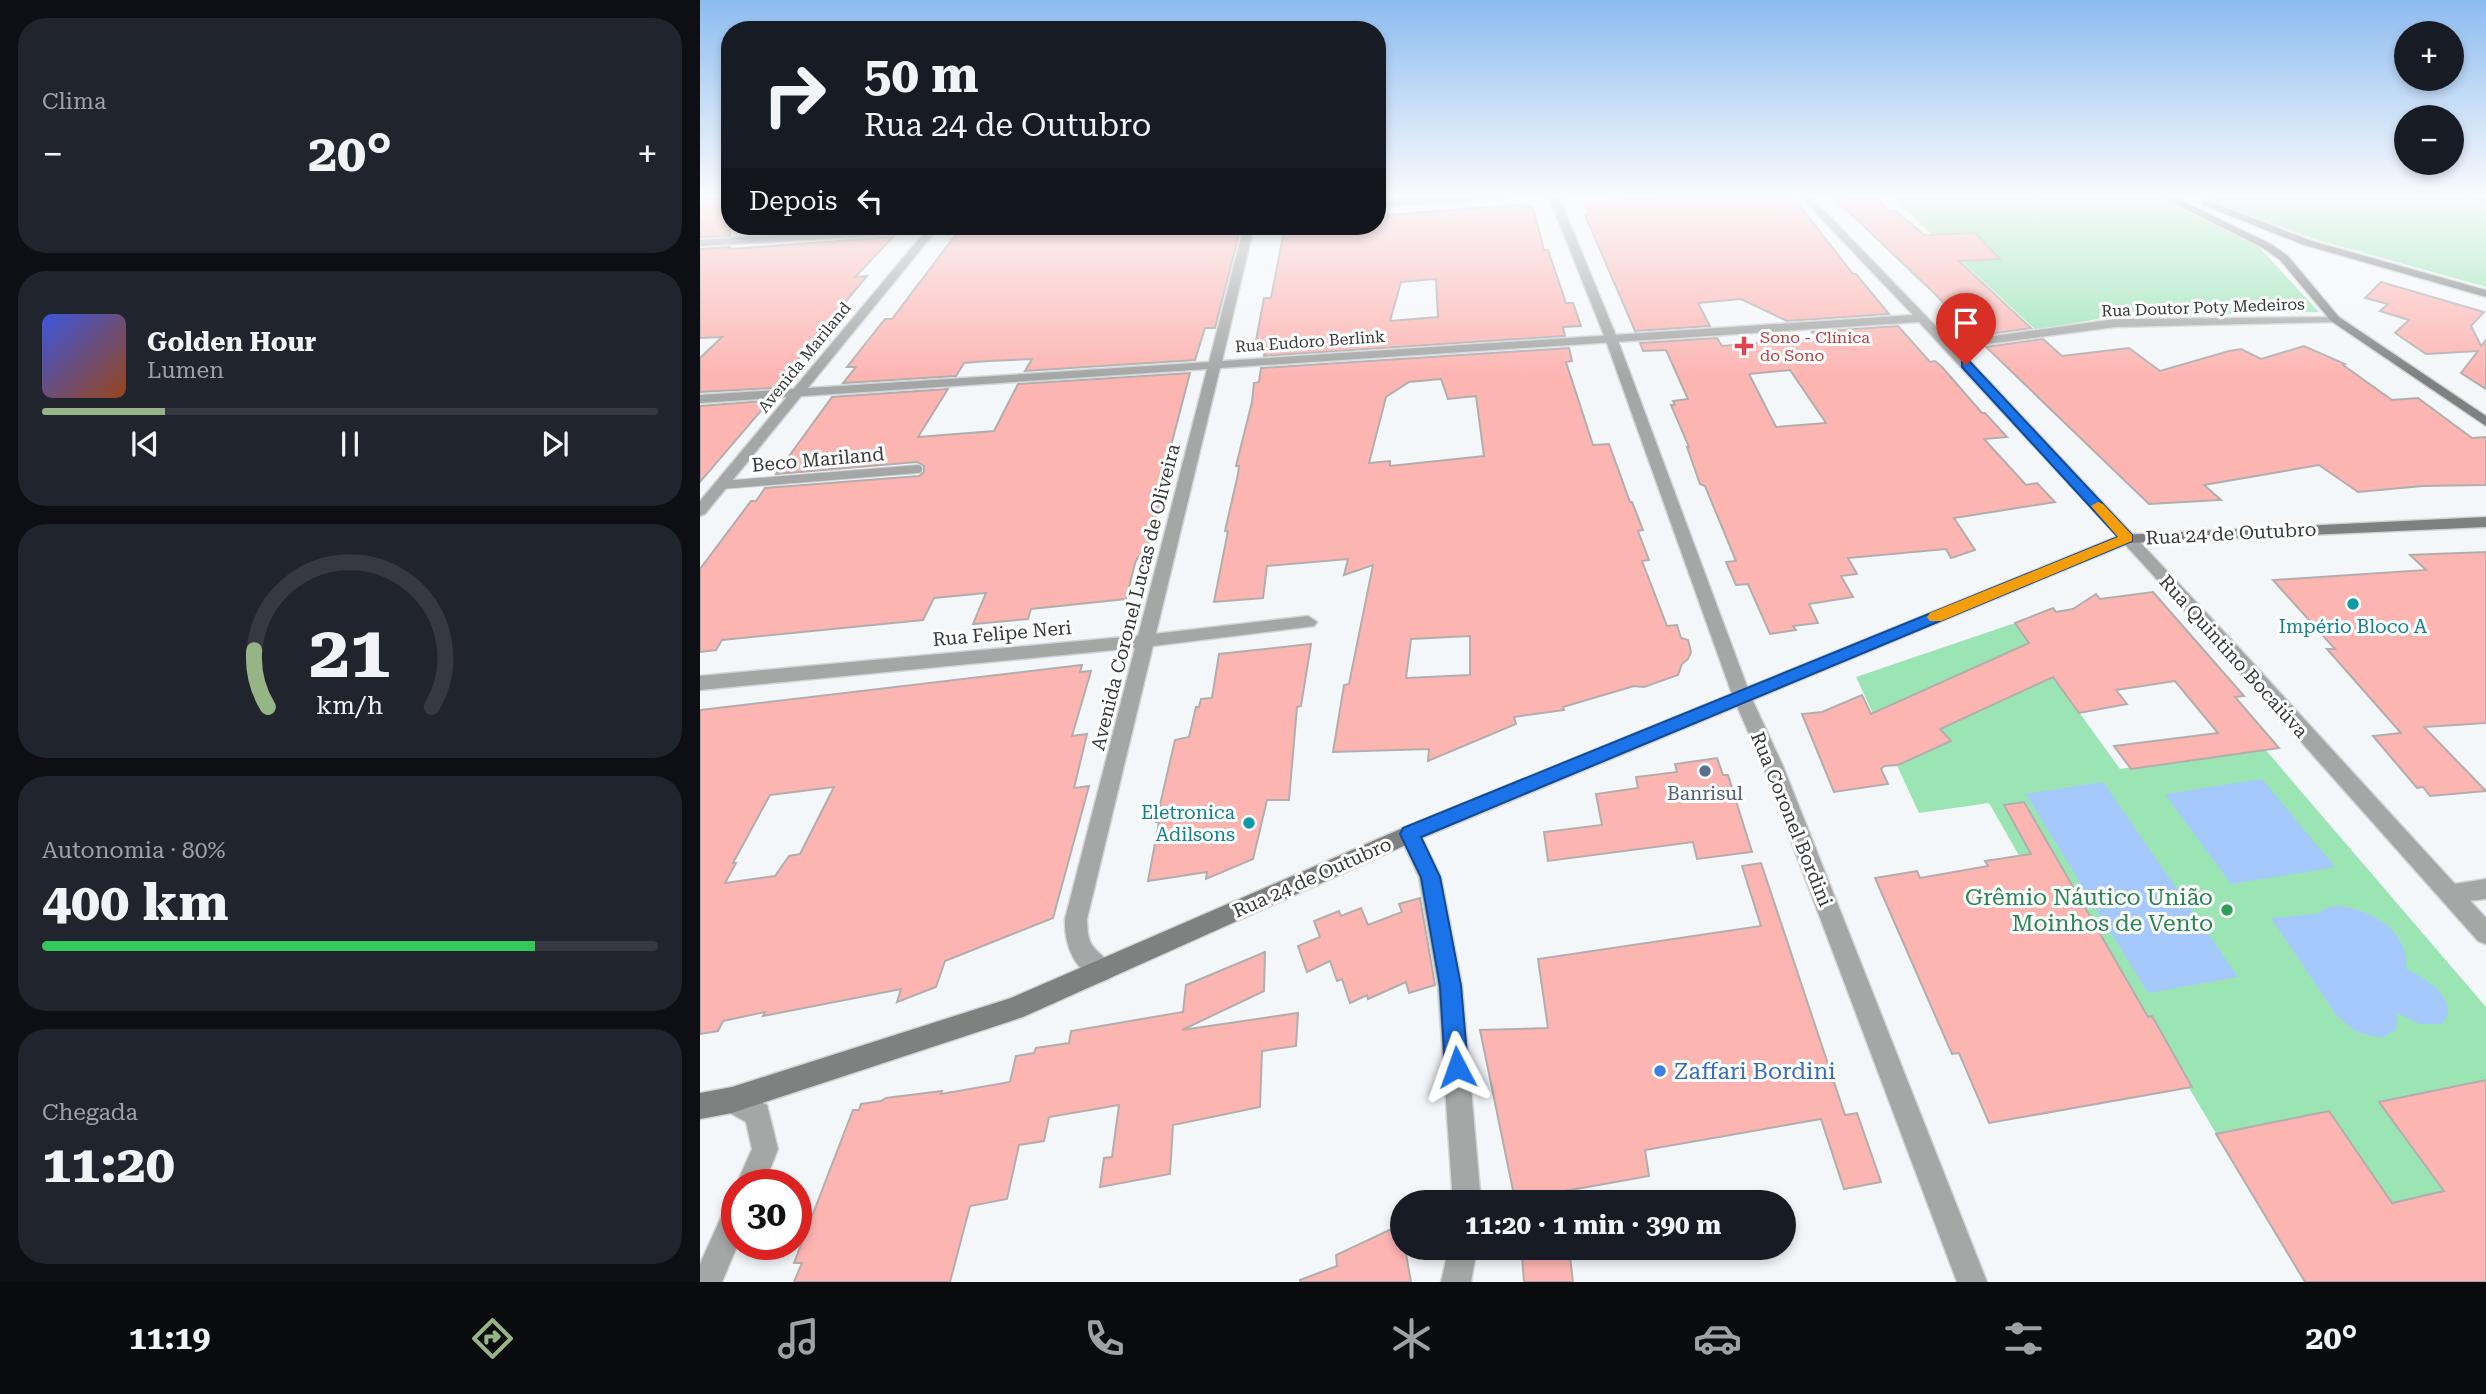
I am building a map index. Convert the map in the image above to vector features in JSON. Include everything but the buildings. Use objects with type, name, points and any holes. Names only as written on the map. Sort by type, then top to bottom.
[{"type":"main road","points":[[2295,257],[2335,319],[2486,422]]},
{"type":"main road","points":[[2297,257],[2486,304]]},
{"type":"main road","points":[[2356,257],[2486,294]]},
{"type":"main road","name":"Rua 24 de Outubro","points":[[700,1106],[732,1100],[1014,1009],[1410,834],[2127,538],[2486,522]]},
{"type":"street","name":"Avenida Mariland","points":[[700,511],[909,257]]},
{"type":"street","name":"Avenida Coronel Lucas de Oliveira","points":[[1101,971],[1079,951],[1076,919],[1242,257]]},
{"type":"street","name":"Rua Coronel Bordini","points":[[1578,257],[1611,338],[1742,697],[1777,778],[1972,1282]]},
{"type":"street","name":"Rua Quintino Bocaiúva","points":[[1863,257],[2127,538],[2486,934]]},
{"type":"street","name":"Rua Eudoro Berlink","points":[[700,399],[1922,318]]},
{"type":"street","name":"Rua Doutor Poty Medeiros","points":[[1948,346],[2115,323],[2335,319]]},
{"type":"street","name":"Rua Felipe Neri","points":[[700,683],[1145,641],[1308,622]]},
{"type":"street","points":[[1410,834],[1430,877],[1450,986],[1466,1190]]},
{"type":"street","points":[[2450,894],[2486,889]]},
{"type":"street","points":[[732,1100],[758,1114],[765,1149],[757,1169]]},
{"type":"street","points":[[707,1282],[721,1250]]},
{"type":"street","points":[[1456,1282],[1461,1260]]},
{"type":"lane","name":"Beco Mariland","points":[[722,485],[918,469]]},
{"type":"green space","points":[[1957,257],[2268,257],[2319,312],[2109,317],[2036,330]]},
{"type":"green space","points":[[2378,257],[2486,257],[2486,287]]},
{"type":"green space","name":"Grêmio Náutico União Moinhos de Vento","points":[[2015,623],[2120,769],[2264,748],[2486,1007],[2486,1282],[2273,1229],[2186,1083],[2112,1018],[1989,803],[1919,813],[1856,677]]},
{"type":"water","points":[[2262,779],[2335,867],[2231,884],[2165,794]]},
{"type":"water","points":[[2103,782],[2238,977],[2148,993],[2026,794]]},
{"type":"water","points":[[2337,906],[2375,917],[2395,933],[2406,956],[2406,969],[2431,984],[2445,999],[2447,1016],[2441,1024],[2420,1024],[2397,1013],[2396,1030],[2381,1038],[2357,1032],[2337,1016],[2271,918],[2318,914],[2326,908]]},
{"type":"slow traffic","points":[[1935,617],[2127,538],[2098,506]]},
{"type":"place","name":"Sono - Clínica do Sono","points":[[1744,346]]},
{"type":"place","name":"Império Bloco A","points":[[2353,604]]},
{"type":"place","name":"Banrisul","points":[[1705,771]]},
{"type":"place","name":"Eletronica Adilsons","points":[[1249,823]]},
{"type":"place","name":"Grêmio Náutico União Moinhos de Vento","points":[[2227,910]]},
{"type":"place","name":"Zaffari Bordini","points":[[1660,1071]]},
{"type":"route","points":[[1457,1067],[1450,986],[1430,877],[1410,834],[2127,538],[1966,365]]}]
